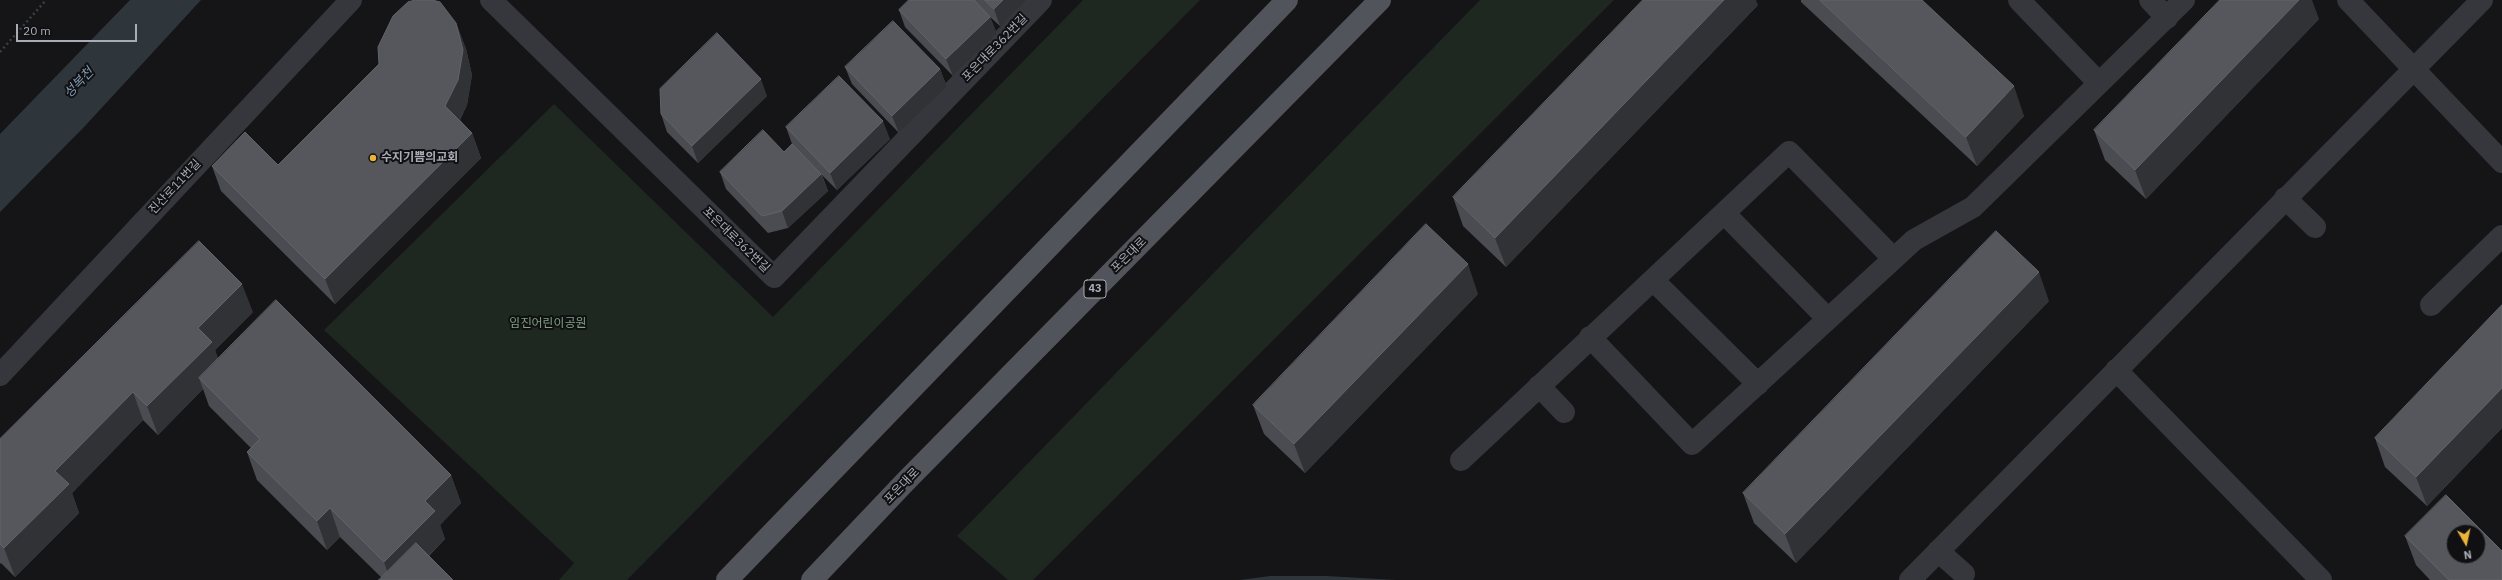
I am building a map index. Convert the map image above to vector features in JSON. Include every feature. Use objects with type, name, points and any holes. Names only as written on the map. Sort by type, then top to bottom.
[{"type":"main road","points":[[727,580],[1287,0]]},
{"type":"main road","name":"포은대로","points":[[812,580],[906,481],[1380,0]]},
{"type":"street","name":"진산로11번길","points":[[0,375],[351,0]]},
{"type":"street","name":"포은대로362번길","points":[[491,0],[774,277],[1041,0]]},
{"type":"street","points":[[2019,0],[2099,83]]},
{"type":"street","points":[[2150,0],[2167,18]]},
{"type":"street","points":[[1590,337],[1692,444],[1827,318],[1914,240],[1973,207],[2184,0]]},
{"type":"street","points":[[2348,0],[2502,162]]},
{"type":"street","points":[[1910,580],[2284,198],[2482,0]]},
{"type":"street","points":[[1461,460],[1590,337],[1789,152],[1893,258]]},
{"type":"street","points":[[2284,198],[2315,227]]},
{"type":"street","points":[[1724,213],[1827,318]]},
{"type":"street","points":[[2430,305],[2502,236]]},
{"type":"street","points":[[1653,280],[1758,384]]},
{"type":"street","points":[[2116,370],[2320,580]]},
{"type":"street","points":[[1539,386],[1564,412]]},
{"type":"street","points":[[1938,551],[1964,574]]},
{"type":"path","points":[[0,52],[46,0]]},
{"type":"green space","name":"임진어린이공원","points":[[1083,0],[1200,0],[627,580],[559,580],[574,563],[324,330],[554,104],[773,317]]},
{"type":"green space","points":[[1480,0],[1614,0],[1033,580],[1008,580],[957,536]]},
{"type":"water","name":"성복천","points":[[130,0],[201,0],[85,126],[0,212],[0,134]]},
{"type":"water","points":[[1270,576],[1326,576],[1396,580],[1240,580]]},
{"type":"building","points":[[416,0],[432,0],[440,2],[456,23],[463,50],[458,80],[445,106],[472,133],[325,279],[212,166],[245,132],[278,165],[379,64],[378,47],[393,16],[408,2]]},
{"type":"building","points":[[909,0],[974,0],[990,17],[946,59],[899,10]]},
{"type":"building","points":[[985,0],[1003,0],[994,9]]},
{"type":"building","points":[[1643,0],[1724,0],[1495,238],[1453,197]]},
{"type":"building","points":[[1820,0],[1922,0],[2014,86],[1966,137]]},
{"type":"building","points":[[2220,0],[2299,0],[2135,170],[2094,130]]},
{"type":"building","points":[[893,21],[940,69],[892,116],[845,67]]},
{"type":"building","points":[[717,33],[761,79],[692,146],[661,114],[660,89]]},
{"type":"building","points":[[839,76],[883,121],[830,173],[786,127]]},
{"type":"building","points":[[763,130],[784,152],[792,144],[821,174],[782,211],[762,216],[720,172]]},
{"type":"building","points":[[1426,224],[1468,264],[1294,444],[1253,405]]},
{"type":"building","points":[[1996,231],[2039,272],[1785,534],[1743,493]]},
{"type":"building","points":[[199,241],[242,284],[198,328],[212,342],[147,406],[133,392],[55,471],[69,484],[4,548],[0,544],[0,439]]},
{"type":"building","points":[[276,300],[451,475],[425,501],[435,511],[384,562],[330,508],[317,521],[247,452],[260,439],[199,378]]},
{"type":"building","points":[[2502,305],[2502,388],[2416,477],[2375,438]]},
{"type":"building","points":[[2446,495],[2475,524],[2446,524],[2446,564],[2486,564],[2486,535],[2502,551],[2502,580],[2449,580],[2405,536]]},
{"type":"building","points":[[416,543],[453,580],[379,580]]},
{"type":"place","name":"수지기쁨의교회","points":[[373,158]]}]
